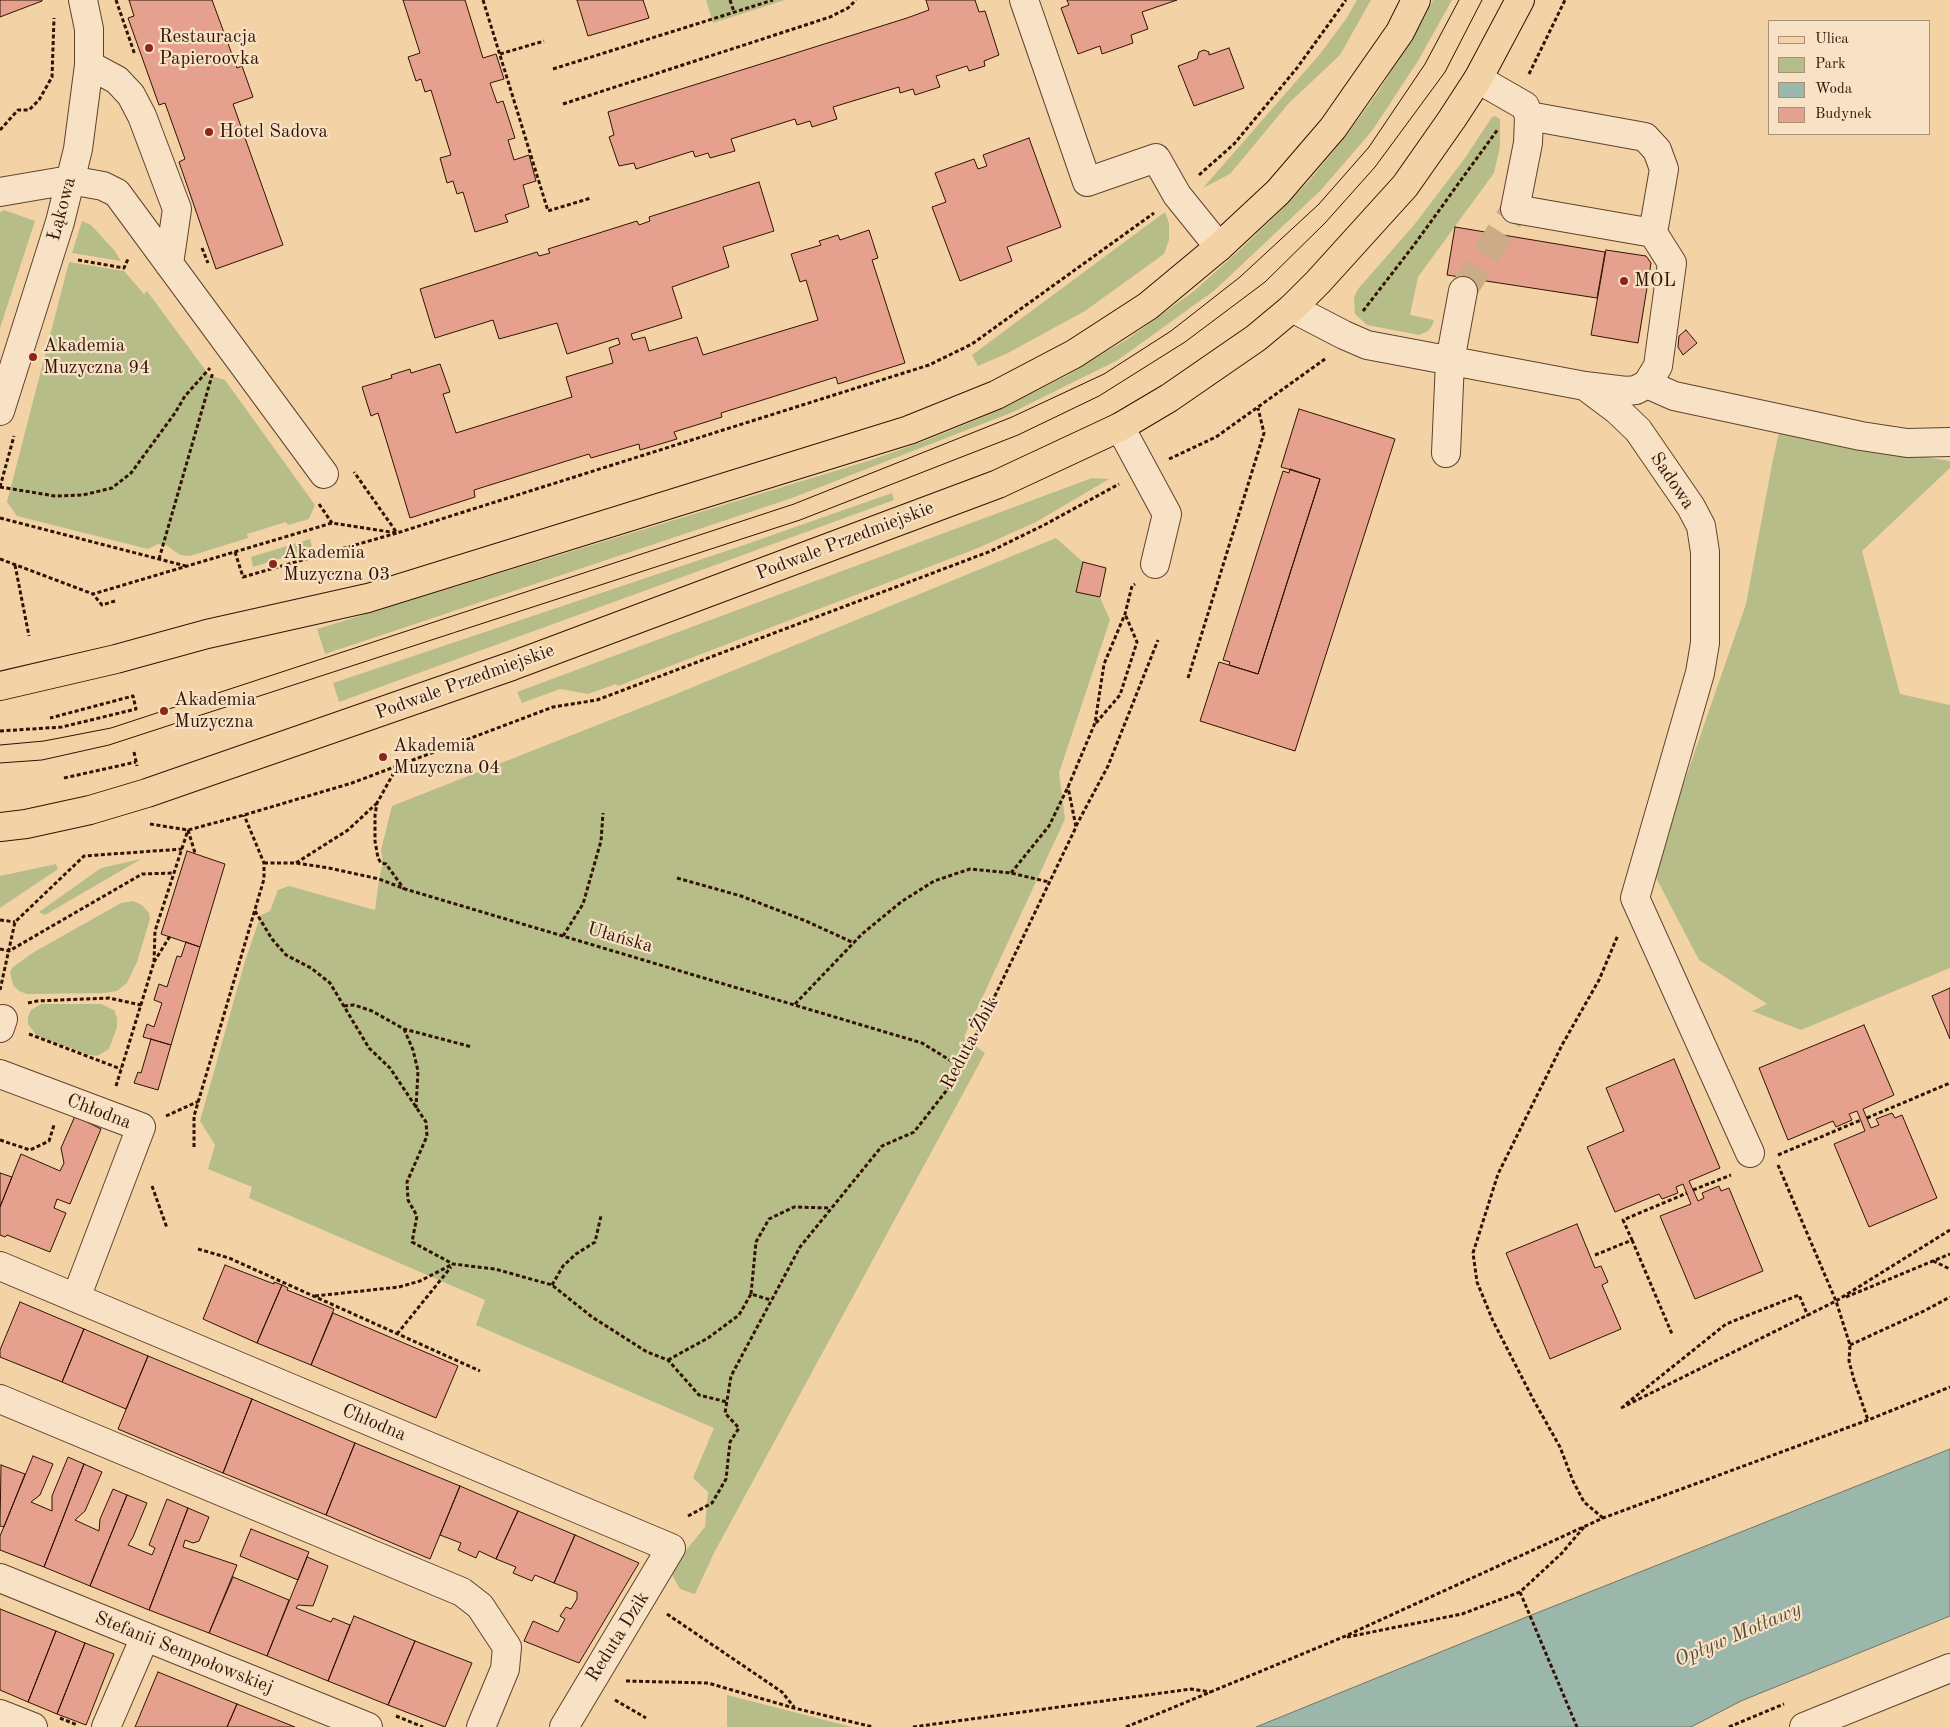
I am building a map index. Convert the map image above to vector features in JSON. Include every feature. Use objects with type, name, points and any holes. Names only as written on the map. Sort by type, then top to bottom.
[{"type":"main road","points":[[3,682],[116,659],[207,634],[368,598],[909,430],[996,395],[1074,354],[1148,306],[1219,248],[1278,192],[1333,128],[1400,32],[1416,0]]},
{"type":"main road","name":"Podwale Przedmiejskie","points":[[0,827],[26,824],[90,810],[147,793],[512,666],[998,484],[1120,427],[1168,398],[1256,338],[1292,308],[1355,243],[1405,186],[1452,119],[1478,79],[1520,0]]},
{"type":"street","name":"Łąkowa","points":[[0,411],[60,222],[78,149],[89,65],[89,29],[84,0]]},
{"type":"street","points":[[1024,0],[1087,182],[1156,158],[1177,196],[1219,248]]},
{"type":"street","points":[[89,65],[117,80],[131,95],[142,116],[177,209],[169,264]]},
{"type":"street","points":[[1478,79],[1525,106],[1529,116],[1528,143],[1515,209],[1653,232]]},
{"type":"street","points":[[1529,116],[1645,137],[1657,150],[1664,169],[1653,232],[1672,263],[1658,366],[1647,384],[1636,390],[1626,391],[1585,386]]},
{"type":"street","points":[[0,192],[70,180],[103,186],[117,193],[324,474]]},
{"type":"street","points":[[1446,453],[1450,361],[1463,291]]},
{"type":"street","name":"Sadowa","points":[[1292,308],[1344,336],[1367,345],[1585,386],[1617,410],[1638,430],[1691,507],[1702,526],[1705,552],[1705,643],[1700,673],[1635,898]]},
{"type":"street","points":[[1647,384],[1674,396],[1861,436],[1906,442],[1950,442]]},
{"type":"street","points":[[1120,427],[1167,514],[1155,564]]},
{"type":"street","points":[[1635,898],[1750,1153]]},
{"type":"street","name":"Chłodna","points":[[0,1074],[141,1127],[76,1298]]},
{"type":"street","name":"Chłodna","points":[[0,1266],[672,1548]]},
{"type":"street","points":[[0,1399],[462,1592],[480,1606],[507,1646],[504,1669],[481,1727]]},
{"type":"street","name":"Reduta Dzik","points":[[564,1727],[672,1548]]},
{"type":"street","name":"Stefanii Sempołowskiej","points":[[0,1578],[368,1727]]},
{"type":"street","points":[[106,1727],[145,1637]]},
{"type":"street","points":[[1804,1727],[1950,1668]]},
{"type":"street","points":[[0,1714],[33,1727]]},
{"type":"path","points":[[116,0],[137,60]]},
{"type":"path","points":[[483,0],[548,212],[592,198]]},
{"type":"path","points":[[730,0],[734,12]]},
{"type":"path","points":[[553,69],[773,0]]},
{"type":"path","points":[[563,104],[830,17],[848,8],[856,0]]},
{"type":"path","points":[[235,552],[243,577],[397,533],[929,365],[972,344],[1177,196],[1234,144],[1297,68],[1346,0]]},
{"type":"path","points":[[0,130],[18,110],[29,110],[39,100],[52,77],[54,16]]},
{"type":"path","points":[[500,54],[544,41]]},
{"type":"path","points":[[199,239],[209,267]]},
{"type":"path","points":[[73,260],[124,268]]},
{"type":"path","points":[[0,487],[55,496],[83,495],[112,488],[131,474],[185,396],[216,362],[159,559]]},
{"type":"path","points":[[1188,678],[1264,433],[1258,408]]},
{"type":"path","points":[[352,470],[397,533]]},
{"type":"path","points":[[0,518],[188,566]]},
{"type":"path","points":[[93,594],[332,523],[397,533]]},
{"type":"path","points":[[0,559],[93,594],[102,605],[115,601]]},
{"type":"path","points":[[15,564],[29,636]]},
{"type":"path","points":[[1011,873],[1049,826],[1068,787],[1096,723],[1104,664],[1125,614],[1132,586],[1155,564]]},
{"type":"path","points":[[1096,723],[1120,695],[1137,642],[1125,614]]},
{"type":"path","name":"Reduta Żbik","points":[[688,1516],[712,1503],[726,1479],[730,1442],[739,1428],[725,1413],[731,1376],[771,1300],[800,1247],[882,1146],[914,1132],[954,1081],[1076,826],[1108,766],[1158,640]]},
{"type":"path","points":[[0,731],[62,727],[136,709],[132,696],[50,718]]},
{"type":"path","points":[[64,778],[136,762]]},
{"type":"path","points":[[296,863],[348,830],[377,803],[398,766]]},
{"type":"path","points":[[1068,787],[1076,826]]},
{"type":"path","points":[[377,803],[375,841],[378,858],[381,863],[386,864],[405,889]]},
{"type":"path","points":[[563,936],[583,904],[601,841],[604,813]]},
{"type":"path","points":[[194,1147],[194,1116],[264,879],[264,863],[244,815]]},
{"type":"path","points":[[154,962],[155,930],[172,873],[188,830],[195,853]]},
{"type":"path","points":[[0,990],[15,922],[84,856],[182,849]]},
{"type":"path","name":"Ułańska","points":[[264,863],[296,863],[379,878],[405,889],[922,1043],[961,1068]]},
{"type":"path","points":[[795,1004],[862,934],[901,902],[934,881],[970,869],[1011,873],[1050,882]]},
{"type":"path","points":[[0,949],[9,951],[142,874],[172,873]]},
{"type":"path","points":[[677,878],[741,896],[806,921],[854,943]]},
{"type":"path","points":[[1603,1518],[1584,1502],[1573,1481],[1560,1447],[1533,1400],[1493,1321],[1476,1282],[1474,1253],[1498,1174],[1544,1078],[1599,980],[1635,898]]},
{"type":"path","points":[[255,911],[272,939],[286,955],[312,968],[330,983],[369,1048],[390,1068],[426,1122],[427,1136],[407,1182],[408,1200],[417,1216],[412,1242],[453,1264],[495,1269],[552,1285],[592,1317],[647,1352],[668,1360],[699,1395],[727,1402]]},
{"type":"path","points":[[0,920],[15,922]]},
{"type":"path","points":[[116,1088],[154,962],[170,936]]},
{"type":"path","points":[[121,1070],[32,1036],[13,1020],[37,1000],[109,998],[141,1005]]},
{"type":"path","points":[[344,1006],[354,1005],[372,1011],[404,1029],[472,1047]]},
{"type":"path","points":[[404,1029],[413,1050],[418,1070],[416,1108]]},
{"type":"path","points":[[1867,1118],[1950,1083]]},
{"type":"path","points":[[0,1140],[30,1150],[49,1141],[63,1098]]},
{"type":"path","points":[[1860,1120],[1774,1156],[1836,1301],[1850,1345],[1849,1361],[1854,1380],[1868,1420]]},
{"type":"path","points":[[1672,1334],[1623,1220],[1687,1193]]},
{"type":"path","points":[[668,1360],[708,1338],[739,1314],[750,1294],[756,1242],[769,1219],[794,1207],[831,1208]]},
{"type":"path","points":[[552,1285],[563,1266],[576,1254],[595,1242],[601,1216]]},
{"type":"path","points":[[1808,1316],[1800,1296],[1726,1324],[1621,1408],[1808,1316],[1836,1301],[1950,1230]]},
{"type":"path","points":[[1595,1255],[1632,1240]]},
{"type":"path","points":[[198,1249],[229,1258],[480,1371]]},
{"type":"path","points":[[1836,1301],[1950,1254]]},
{"type":"path","points":[[1933,1261],[1950,1269]]},
{"type":"path","points":[[314,1296],[399,1287],[420,1280],[453,1264]]},
{"type":"path","points":[[397,1334],[453,1264]]},
{"type":"path","points":[[750,1294],[771,1300]]},
{"type":"path","points":[[1850,1345],[1950,1297]]},
{"type":"path","points":[[1126,1727],[1342,1638],[1603,1518],[1868,1420],[1950,1387]]},
{"type":"path","points":[[1342,1638],[1462,1614],[1520,1592],[1562,1553],[1585,1526]]},
{"type":"path","points":[[1520,1592],[1577,1727]]},
{"type":"path","points":[[664,1612],[782,1692],[794,1708]]},
{"type":"path","points":[[623,1681],[708,1683],[794,1708],[873,1727]]},
{"type":"path","points":[[913,1727],[1191,1689],[1212,1692]]},
{"type":"path","points":[[612,1698],[646,1718]]},
{"type":"green space","points":[[706,0],[785,0],[713,23]]},
{"type":"green space","points":[[1357,0],[1371,0],[1340,55],[1289,103],[1230,174],[1203,188],[1320,54],[1346,19]]},
{"type":"green space","points":[[1433,0],[1452,0],[1418,61],[1372,131],[1320,191],[1215,290],[1118,360],[1013,412],[792,498],[325,654],[317,629],[871,460],[983,417],[1066,376],[1129,338],[1194,291],[1276,215],[1309,181],[1378,92],[1421,24]]},
{"type":"green space","points":[[1495,116],[1500,119],[1500,146],[1494,173],[1418,277],[1410,315],[1434,320],[1432,326],[1428,331],[1419,335],[1367,325],[1355,314],[1354,297],[1358,289],[1414,225],[1465,158],[1492,117]]},
{"type":"green space","points":[[4,210],[35,221],[0,328],[0,212]]},
{"type":"green space","points":[[1165,212],[1169,223],[1169,240],[1164,254],[1085,311],[1008,353],[978,366],[972,355]]},
{"type":"green space","points":[[82,221],[91,225],[114,250],[121,261],[72,253]]},
{"type":"green space","points":[[69,262],[124,271],[144,294],[147,291],[209,375],[225,380],[315,505],[309,519],[288,525],[286,522],[247,534],[248,538],[190,556],[180,555],[166,545],[158,544],[148,549],[17,516],[7,502]]},
{"type":"green space","points":[[1779,432],[1950,461],[1950,468],[1862,551],[1900,694],[1950,705],[1950,968],[1801,1030],[1752,1011],[1767,1004],[1699,960],[1653,872],[1746,604]]},
{"type":"green space","points":[[1092,478],[1109,479],[1036,522],[978,548],[618,686],[616,684],[588,694],[560,689],[522,703],[517,692]]},
{"type":"green space","points":[[892,493],[894,500],[339,702],[333,683],[744,545]]},
{"type":"green space","points":[[1056,538],[1083,562],[1076,592],[1100,597],[1110,620],[1059,773],[1065,819],[964,1037],[985,1053],[714,1553],[695,1594],[680,1589],[672,1575],[683,1554],[705,1527],[708,1492],[693,1478],[714,1428],[476,1325],[485,1300],[249,1198],[252,1187],[208,1169],[215,1145],[200,1121],[245,961],[261,915],[270,911],[278,890],[289,886],[375,910],[383,863],[381,850],[392,806],[671,696]]},
{"type":"green space","points":[[310,539],[312,546],[308,550],[253,567],[251,557]]},
{"type":"green space","points":[[141,859],[45,915],[39,912],[101,868]]},
{"type":"green space","points":[[56,864],[58,869],[0,908],[0,876]]},
{"type":"green space","points":[[133,901],[142,905],[149,913],[150,919],[137,962],[127,983],[117,991],[105,993],[27,994],[19,991],[13,985],[10,972],[13,967],[34,952],[121,903]]},
{"type":"green space","points":[[41,1004],[101,1004],[114,1010],[117,1018],[117,1027],[109,1049],[97,1056],[90,1055],[37,1036],[28,1024],[28,1017],[31,1010]]},
{"type":"green space","points":[[727,1695],[852,1727],[727,1727]]},
{"type":"water","name":"Opływ Motławy","points":[[1950,1449],[1950,1616],[1741,1701],[1691,1727],[1256,1727],[1529,1616]]},
{"type":"building","points":[[0,0],[42,0],[42,1],[0,17]]},
{"type":"building","name":"Hotel Sadova","points":[[129,0],[212,0],[237,68],[242,66],[253,97],[233,104],[283,245],[216,269],[179,162],[185,159],[165,103],[159,105],[128,18],[134,16]]},
{"type":"building","points":[[403,0],[465,0],[483,58],[496,54],[504,79],[490,83],[497,103],[503,101],[515,138],[508,140],[514,160],[529,155],[536,181],[523,185],[529,207],[505,215],[508,222],[475,232],[463,192],[457,194],[453,181],[447,183],[440,158],[451,155],[431,90],[425,92],[421,79],[416,81],[408,57],[420,53]]},
{"type":"building","points":[[577,0],[643,0],[649,18],[588,36]]},
{"type":"building","points":[[926,0],[975,0],[979,12],[985,11],[999,55],[984,61],[985,66],[969,71],[967,66],[936,76],[940,87],[915,95],[913,89],[900,93],[899,87],[833,107],[837,119],[812,127],[810,121],[797,125],[795,119],[731,139],[735,151],[710,158],[708,153],[695,157],[693,151],[636,169],[634,163],[619,166],[609,137],[614,135],[608,112],[907,18],[929,10]]},
{"type":"building","points":[[1067,0],[1177,0],[1142,12],[1148,29],[1131,35],[1133,43],[1102,54],[1100,46],[1078,54],[1061,8],[1069,5]]},
{"type":"building","points":[[1229,48],[1244,88],[1194,106],[1178,66],[1197,59],[1199,52],[1204,50],[1209,52],[1209,55]]},
{"type":"building","points":[[1029,138],[1061,227],[1007,247],[1012,261],[960,281],[932,207],[946,202],[935,173],[974,159],[978,169],[987,166],[983,155]]},
{"type":"building","points":[[759,182],[774,231],[723,247],[729,267],[672,287],[682,318],[631,334],[633,340],[645,337],[649,351],[697,337],[703,355],[818,320],[806,280],[800,282],[791,254],[821,245],[819,241],[838,235],[840,240],[869,230],[878,258],[872,260],[905,363],[838,384],[836,377],[721,413],[722,417],[674,432],[677,439],[640,450],[639,444],[591,458],[589,454],[474,490],[475,497],[410,518],[378,413],[371,416],[362,387],[392,378],[391,375],[410,369],[411,373],[440,364],[450,392],[443,394],[456,433],[572,397],[566,377],[613,363],[609,348],[620,344],[618,338],[567,354],[557,323],[499,339],[493,320],[435,338],[420,289],[537,252],[539,256],[550,253],[548,249],[637,221],[639,225],[650,221],[649,217]]},
{"type":"building","points":[[1455,227],[1605,252],[1597,298],[1447,275]]},
{"type":"building","name":"MOL","points":[[1606,250],[1646,256],[1651,263],[1638,343],[1591,335]]},
{"type":"building","points":[[1686,330],[1697,343],[1683,355],[1678,347],[1679,336]]},
{"type":"building","points":[[1299,409],[1395,439],[1295,751],[1200,721],[1219,662],[1258,674],[1320,479],[1281,467]]},
{"type":"building","points":[[1290,469],[1320,479],[1258,674],[1229,665],[1230,662],[1223,660],[1283,471],[1289,473]]},
{"type":"building","points":[[1083,562],[1106,568],[1100,597],[1076,592]]},
{"type":"building","points":[[187,851],[225,864],[200,947],[161,934]]},
{"type":"building","points":[[186,942],[200,947],[171,1045],[143,1037],[147,1024],[154,1027],[162,1003],[154,1000],[159,984],[167,987],[177,956],[181,957]]},
{"type":"building","points":[[1950,988],[1950,1039],[1932,996]]},
{"type":"building","points":[[1864,1025],[1894,1095],[1863,1109],[1871,1128],[1879,1125],[1876,1119],[1892,1113],[1895,1118],[1902,1115],[1937,1198],[1869,1227],[1834,1144],[1865,1131],[1857,1111],[1849,1114],[1852,1120],[1836,1127],[1833,1121],[1788,1140],[1759,1068]]},
{"type":"building","points":[[151,1039],[171,1045],[158,1090],[134,1083],[138,1072],[141,1073]]},
{"type":"building","points":[[1674,1059],[1720,1168],[1689,1181],[1698,1201],[1704,1198],[1702,1193],[1719,1186],[1721,1191],[1729,1188],[1763,1271],[1695,1299],[1660,1216],[1691,1204],[1683,1184],[1676,1187],[1678,1193],[1662,1199],[1659,1194],[1615,1212],[1587,1147],[1624,1131],[1606,1088]]},
{"type":"building","points":[[75,1116],[101,1129],[70,1204],[57,1199],[54,1208],[66,1213],[50,1252],[7,1235],[5,1237],[0,1235],[0,1207],[21,1154],[60,1171],[64,1163],[61,1148]]},
{"type":"building","points":[[0,1173],[12,1177],[0,1207]]},
{"type":"building","points":[[1577,1224],[1595,1268],[1601,1266],[1608,1282],[1602,1285],[1621,1329],[1550,1359],[1506,1253]]},
{"type":"building","points":[[225,1265],[274,1284],[274,1282],[282,1285],[257,1343],[203,1319]]},
{"type":"building","points":[[282,1285],[288,1288],[287,1290],[334,1309],[311,1365],[257,1343]]},
{"type":"building","points":[[20,1302],[84,1329],[62,1382],[0,1357],[0,1350]]},
{"type":"building","points":[[333,1313],[458,1366],[436,1418],[311,1365]]},
{"type":"building","points":[[84,1329],[148,1356],[126,1409],[62,1382]]},
{"type":"building","points":[[148,1356],[252,1399],[223,1473],[118,1429]]},
{"type":"building","points":[[252,1399],[355,1443],[326,1515],[223,1473]]},
{"type":"building","points":[[355,1443],[460,1486],[430,1559],[326,1515]]},
{"type":"building","points":[[33,1456],[53,1464],[40,1495],[31,1502],[52,1511],[52,1496],[68,1457],[84,1464],[44,1567],[0,1550],[0,1536]]},
{"type":"building","points":[[84,1464],[102,1472],[85,1511],[75,1520],[99,1531],[100,1519],[113,1489],[127,1495],[90,1586],[44,1567]]},
{"type":"building","points":[[1,1465],[25,1474],[4,1527],[0,1526]]},
{"type":"building","points":[[460,1486],[518,1511],[496,1559],[479,1551],[476,1558],[458,1550],[461,1543],[440,1535]]},
{"type":"building","points":[[127,1495],[147,1503],[128,1545],[152,1555],[155,1548],[149,1545],[167,1499],[188,1508],[149,1610],[90,1586]]},
{"type":"building","points":[[188,1508],[209,1517],[199,1541],[193,1543],[185,1540],[183,1547],[237,1565],[209,1633],[149,1610]]},
{"type":"building","points":[[518,1511],[575,1535],[554,1583],[535,1575],[532,1581],[513,1573],[516,1567],[496,1559]]},
{"type":"building","points":[[251,1529],[309,1552],[298,1580],[240,1556]]},
{"type":"building","points":[[575,1535],[639,1563],[579,1663],[524,1641],[533,1621],[558,1632],[565,1619],[560,1616],[566,1607],[571,1609],[577,1599],[577,1592],[554,1583]]},
{"type":"building","points":[[307,1557],[328,1566],[313,1606],[298,1605],[296,1608],[331,1622],[333,1618],[350,1625],[328,1681],[267,1656]]},
{"type":"building","points":[[233,1577],[289,1600],[267,1656],[209,1633]]},
{"type":"building","points":[[0,1609],[56,1631],[28,1702],[0,1690]]},
{"type":"building","points":[[354,1616],[415,1641],[388,1705],[328,1681]]},
{"type":"building","points":[[56,1631],[85,1643],[57,1714],[28,1702]]},
{"type":"building","points":[[415,1641],[472,1663],[445,1727],[388,1705]]},
{"type":"building","points":[[85,1643],[114,1654],[86,1725],[57,1714]]},
{"type":"building","points":[[158,1672],[237,1704],[227,1727],[135,1727]]},
{"type":"building","points":[[237,1704],[295,1727],[227,1727]]},
{"type":"tunnel","points":[[1463,291],[1515,209]]},
{"type":"tram line","points":[[0,745],[44,741],[111,728],[794,504],[1012,417],[1104,374],[1171,331],[1240,277],[1319,204],[1369,147],[1425,64],[1459,0]]},
{"type":"tram line","points":[[0,763],[42,760],[109,745],[800,520],[1018,435],[1099,396],[1185,342],[1265,282],[1325,223],[1375,167],[1445,72],[1482,0]]},
{"type":"place","name":"Restauracja Papieroovka","points":[[149,48]]},
{"type":"place","name":"Hotel Sadova","points":[[209,132]]},
{"type":"place","name":"MOL","points":[[1624,281]]},
{"type":"place","name":"Akademia Muzyczna 94","points":[[33,357]]},
{"type":"place","name":"Akademia Muzyczna 03","points":[[273,564]]},
{"type":"place","name":"Akademia Muzyczna","points":[[164,711]]},
{"type":"place","name":"Akademia Muzyczna 04","points":[[383,757]]}]
